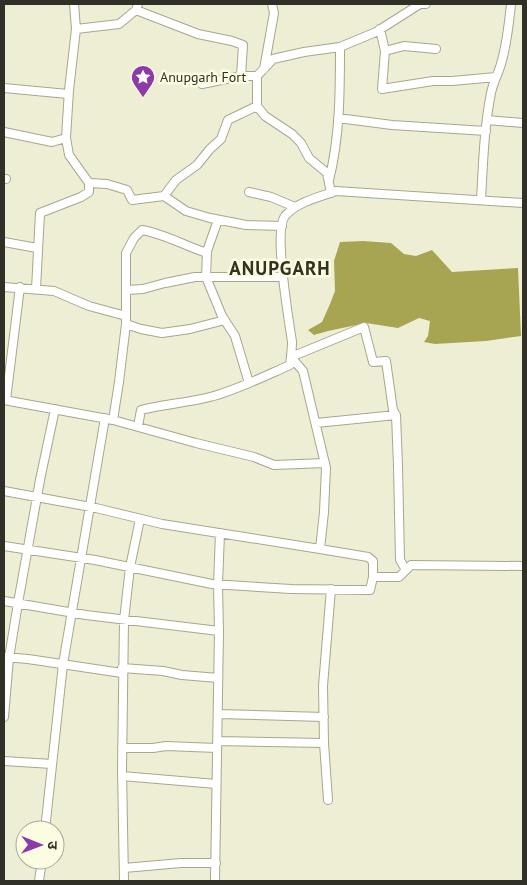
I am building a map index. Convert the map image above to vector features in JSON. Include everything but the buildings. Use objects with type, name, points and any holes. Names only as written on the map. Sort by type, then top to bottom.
[{"type":"street","points":[[36,289],[40,213],[89,192],[89,183],[69,155],[66,138],[68,94],[76,29],[74,4]]},
{"type":"street","points":[[264,69],[274,13],[272,4]]},
{"type":"street","points":[[332,193],[328,173],[309,158],[301,143],[292,134],[265,116],[256,106],[257,76],[273,59],[340,47],[380,29],[420,4],[426,4]]},
{"type":"street","points":[[481,200],[491,91],[501,66],[509,31],[511,4]]},
{"type":"street","points":[[76,29],[119,24],[137,7],[198,34],[242,45],[241,76]]},
{"type":"street","points":[[380,29],[385,51],[382,89],[433,81],[496,77]]},
{"type":"street","points":[[385,51],[404,46],[436,49]]},
{"type":"street","points":[[329,181],[334,159],[340,94],[340,47]]},
{"type":"street","points":[[202,84],[241,76],[257,76]]},
{"type":"street","points":[[4,88],[68,94]]},
{"type":"street","points":[[164,196],[176,180],[197,165],[221,139],[228,120],[256,106]]},
{"type":"street","points":[[338,118],[392,125],[486,131]]},
{"type":"street","points":[[487,120],[523,124]]},
{"type":"street","points":[[4,132],[52,142],[66,138]]},
{"type":"street","points":[[89,183],[108,184],[127,190],[132,200],[164,196],[186,211],[218,220],[246,225],[282,226]]},
{"type":"street","points":[[138,426],[141,410],[211,397],[290,365],[292,344],[283,276],[280,235],[283,218],[295,207],[336,191],[523,202]]},
{"type":"street","points":[[249,192],[271,197],[295,207]]},
{"type":"street","points":[[218,220],[207,253],[206,277],[225,320],[235,336],[249,382]]},
{"type":"street","points":[[46,820],[63,664],[89,507],[119,382],[126,320],[126,253],[134,238],[142,230],[155,232],[207,253]]},
{"type":"street","points":[[4,242],[37,248]]},
{"type":"street","points":[[126,290],[143,290],[195,277],[283,276]]},
{"type":"street","points":[[4,287],[54,291],[126,320],[141,329],[162,333],[190,330],[225,320]]},
{"type":"street","points":[[20,288],[5,400],[138,426],[254,457],[274,465],[325,463]]},
{"type":"street","points":[[291,357],[364,327],[373,362],[386,361],[396,415],[400,560],[406,570]]},
{"type":"street","points":[[291,357],[303,371],[326,468],[320,549]]},
{"type":"street","points":[[4,717],[6,658],[55,409]]},
{"type":"street","points":[[316,423],[396,415]]},
{"type":"street","points":[[4,491],[89,507],[162,524],[368,557],[373,561],[373,577],[370,590],[291,589],[218,584],[81,558],[4,546]]},
{"type":"street","points":[[124,881],[122,671],[124,620],[130,567],[140,519]]},
{"type":"street","points":[[215,881],[220,533]]},
{"type":"street","points":[[373,577],[399,577],[410,565],[523,566]]},
{"type":"street","points":[[328,800],[324,744],[324,686],[331,590]]},
{"type":"street","points":[[4,601],[72,613],[219,631]]},
{"type":"street","points":[[6,658],[122,671],[163,671],[182,675],[218,678]]},
{"type":"street","points":[[218,714],[324,717]]},
{"type":"street","points":[[122,748],[217,744],[324,744]]},
{"type":"street","points":[[4,761],[52,764]]},
{"type":"street","points":[[122,776],[216,784]]},
{"type":"street","points":[[124,868],[181,862],[216,864]]},
{"type":"shaded area","points":[[340,242],[391,243],[404,254],[416,256],[432,250],[452,272],[518,268],[521,336],[486,341],[435,344],[424,342],[428,336],[430,321],[419,318],[398,328],[366,323],[314,335],[308,330],[322,322],[335,291],[334,261]]},
{"type":"place","name":"Anupgarh Fort","points":[[143,98]]},
{"type":"district","name":"ANUPGARH","points":[[280,268]]}]
